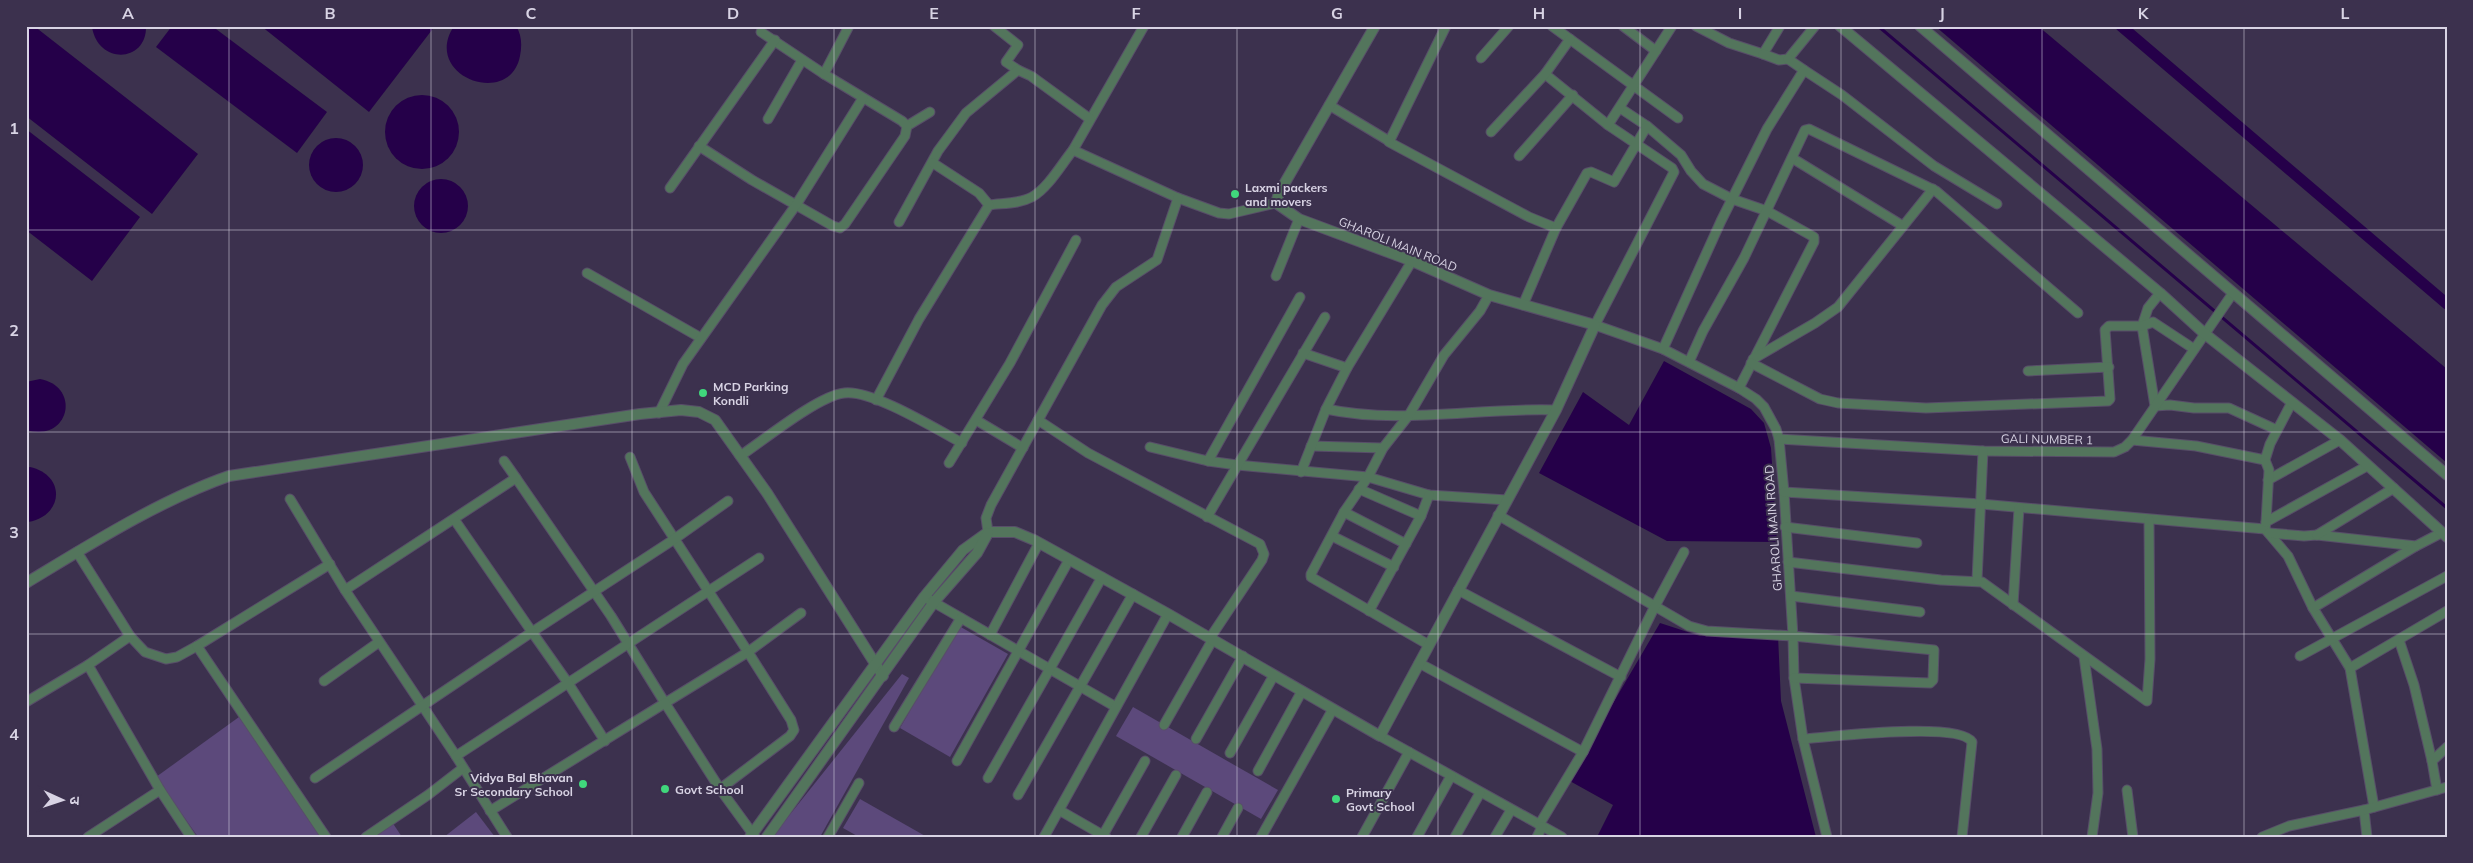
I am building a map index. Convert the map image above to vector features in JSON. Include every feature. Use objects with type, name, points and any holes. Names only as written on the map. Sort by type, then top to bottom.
[{"type":"street","points":[[824,74],[849,26]]},
{"type":"street","points":[[994,26],[1018,45],[1006,62],[1031,76],[1090,119]]},
{"type":"street","points":[[989,205],[1019,202],[1031,198],[1040,191],[1073,150],[1144,26]]},
{"type":"street","points":[[1073,150],[1141,179],[1178,198],[1224,214],[1276,204],[1279,193],[1375,26]]},
{"type":"street","points":[[1389,140],[1446,26]]},
{"type":"street","points":[[1481,58],[1509,26]]},
{"type":"street","points":[[1552,26],[1678,118]]},
{"type":"street","points":[[1622,26],[1656,51]]},
{"type":"street","points":[[1608,125],[1672,26]]},
{"type":"street","points":[[1696,26],[1729,42],[1779,60],[1788,59],[1842,95],[1934,166],[1997,204]]},
{"type":"street","points":[[1763,54],[1780,26]]},
{"type":"street","points":[[1788,59],[1815,26]]},
{"type":"street","points":[[1840,26],[2160,293],[2205,334],[2340,440],[2444,535],[2416,546],[2313,608]]},
{"type":"street","points":[[1920,26],[2231,297],[2447,475]]},
{"type":"street","points":[[761,32],[907,126]]},
{"type":"street","points":[[1491,132],[1545,74],[1570,39]]},
{"type":"street","points":[[670,188],[776,40]]},
{"type":"street","points":[[768,119],[802,60]]},
{"type":"street","points":[[899,222],[938,151],[966,113],[1018,70]]},
{"type":"street","points":[[1663,349],[1732,199],[1767,129],[1804,70]]},
{"type":"street","points":[[1380,736],[1556,410],[1595,325],[1674,172],[1672,168],[1635,145],[1608,125],[1545,74]]},
{"type":"street","points":[[1519,156],[1573,95]]},
{"type":"street","points":[[659,413],[683,364],[796,205],[863,98]]},
{"type":"street","points":[[1329,105],[1389,140],[1391,144],[1529,216],[1556,228]]},
{"type":"street","points":[[1620,108],[1647,126],[1682,155],[1691,171],[1703,184],[1732,199],[1767,211],[1815,239],[1738,388]]},
{"type":"street","points":[[699,146],[796,205],[840,228],[845,224],[905,136],[907,126],[930,112]]},
{"type":"street","points":[[1524,305],[1556,228],[1589,171],[1614,182],[1647,126]]},
{"type":"street","points":[[1688,362],[1767,211],[1805,130],[1813,129],[1933,189],[2078,312]]},
{"type":"street","points":[[1792,158],[1903,226]]},
{"type":"street","points":[[933,163],[979,193],[989,205]]},
{"type":"street","points":[[1752,361],[1838,307],[1933,189]]},
{"type":"street","points":[[768,837],[934,602],[977,553],[988,532],[986,518],[988,512],[1108,295],[1116,287],[1157,260],[1161,253],[1178,198]]},
{"type":"street","name":"GHAROLI MAIN ROAD","points":[[1276,204],[1300,219],[1412,261],[1489,295],[1595,325],[1663,349],[1738,388],[1756,399],[1764,407],[1779,439],[1791,596],[1794,678],[1803,739],[1827,837]]},
{"type":"street","points":[[876,400],[919,319],[989,205]]},
{"type":"street","points":[[1276,276],[1300,219]]},
{"type":"street","points":[[949,463],[976,420],[1076,240]]},
{"type":"street","points":[[1300,472],[1326,409],[1347,368],[1412,261]]},
{"type":"street","points":[[587,273],[701,338]]},
{"type":"street","points":[[2160,293],[2148,308],[2142,326],[2155,406],[2230,408],[2277,430]]},
{"type":"street","points":[[1429,645],[1311,577],[1344,512],[1368,477],[1383,448],[1409,415],[1444,355],[1480,312],[1489,295]]},
{"type":"street","points":[[1208,461],[1300,297]]},
{"type":"street","name":"GALI NUMBER 1","points":[[1779,439],[1983,451],[2114,452],[2125,447],[2132,440],[2231,297]]},
{"type":"street","points":[[1207,517],[1325,317]]},
{"type":"street","points":[[1752,361],[1829,402],[1926,408],[2108,402],[2110,399],[2106,327],[2142,326],[2153,322],[2194,349]]},
{"type":"street","points":[[1303,353],[1347,368]]},
{"type":"street","points":[[2028,371],[2109,367]]},
{"type":"street","points":[[740,456],[826,398],[853,393],[876,400],[962,443]]},
{"type":"street","points":[[2292,402],[2277,430],[2265,460],[2269,470],[2267,528],[2288,556],[2313,608],[2333,637],[2350,668],[2374,807]]},
{"type":"street","points":[[1326,409],[1356,413],[1409,415],[1556,410]]},
{"type":"street","points":[[26,583],[77,552],[197,488],[229,476],[400,449],[681,410],[699,412],[715,420],[883,676]]},
{"type":"street","points":[[976,420],[1023,448]]},
{"type":"street","points":[[1038,420],[1088,453],[1260,544],[1264,554],[1212,639],[1164,725]]},
{"type":"street","points":[[2132,440],[2196,446],[2265,460]]},
{"type":"street","points":[[2268,480],[2340,440]]},
{"type":"street","points":[[1311,446],[1383,448]]},
{"type":"street","points":[[1150,447],[1208,461],[1237,465],[1368,477],[1429,495],[1507,500]]},
{"type":"street","points":[[1977,580],[1983,451]]},
{"type":"street","points":[[630,456],[644,492],[673,540],[710,592],[792,720],[794,730],[790,736],[720,789]]},
{"type":"street","points":[[504,461],[594,591],[752,836],[924,597],[963,550],[988,532],[1015,532],[1133,594],[1480,793],[1562,837]]},
{"type":"street","points":[[2267,528],[2367,466]]},
{"type":"street","points":[[345,590],[516,478]]},
{"type":"street","points":[[2317,535],[2394,488]]},
{"type":"street","points":[[1359,490],[1420,516]]},
{"type":"street","points":[[1784,492],[1981,504],[2149,520],[2267,528],[2304,536],[2317,535],[2416,546]]},
{"type":"street","points":[[1369,611],[1406,544],[1429,495]]},
{"type":"street","points":[[290,499],[345,590],[456,756],[507,837]]},
{"type":"street","points":[[315,778],[673,540],[728,501]]},
{"type":"street","points":[[2013,604],[2018,508]]},
{"type":"street","points":[[1344,512],[1406,544]]},
{"type":"street","points":[[1498,515],[1654,608],[1689,626],[1707,631],[1793,636],[1934,650],[1933,680],[1930,683],[1794,678]]},
{"type":"street","points":[[454,519],[568,683],[605,741]]},
{"type":"street","points":[[1788,562],[1940,580],[1977,580],[1988,585],[2144,701],[2148,700],[2149,520]]},
{"type":"street","points":[[1785,527],[1917,543]]},
{"type":"street","points":[[1332,536],[1394,567]]},
{"type":"street","points":[[990,635],[1039,543]]},
{"type":"street","points":[[77,552],[130,636],[145,652],[166,659],[177,657],[197,646],[330,564]]},
{"type":"street","points":[[1537,837],[1541,826],[1583,752],[1654,608],[1684,552]]},
{"type":"street","points":[[456,756],[710,592],[759,558]]},
{"type":"street","points":[[957,761],[1069,560]]},
{"type":"street","points":[[2300,656],[2447,576]]},
{"type":"street","points":[[988,778],[1102,577]]},
{"type":"street","points":[[1458,590],[1621,677]]},
{"type":"street","points":[[1018,795],[1133,594]]},
{"type":"street","points":[[1791,596],[1920,612]]},
{"type":"street","points":[[924,597],[1116,707]]},
{"type":"street","points":[[2350,668],[2447,612]]},
{"type":"street","points":[[490,811],[748,652],[802,613]]},
{"type":"street","points":[[1044,837],[1168,614]]},
{"type":"street","points":[[894,727],[961,618]]},
{"type":"street","points":[[26,702],[88,665],[130,636]]},
{"type":"street","points":[[2399,640],[2414,685],[2437,790]]},
{"type":"street","points":[[324,681],[379,642]]},
{"type":"street","points":[[197,646],[326,837]]},
{"type":"street","points":[[1196,739],[1243,656]]},
{"type":"street","points":[[2084,656],[2097,749],[2098,793],[2092,837]]},
{"type":"street","points":[[1418,663],[1583,752]]},
{"type":"street","points":[[88,665],[160,790],[192,837]]},
{"type":"street","points":[[1230,753],[1274,675]]},
{"type":"street","points":[[1258,771],[1302,691]]},
{"type":"street","points":[[1261,837],[1333,709]]},
{"type":"street","points":[[1803,739],[1916,730],[1964,735],[1972,742],[1962,837]]},
{"type":"street","points":[[2432,761],[2447,747]]},
{"type":"street","points":[[1362,837],[1409,752]]},
{"type":"street","points":[[1058,810],[1104,836],[1145,761]]},
{"type":"street","points":[[366,837],[428,795],[463,768]]},
{"type":"street","points":[[1142,837],[1176,776]]},
{"type":"street","points":[[1417,837],[1451,776]]},
{"type":"street","points":[[828,837],[859,784]]},
{"type":"street","points":[[2262,837],[2289,826],[2364,810],[2447,787]]},
{"type":"street","points":[[88,837],[160,790]]},
{"type":"street","points":[[2127,790],[2133,837]]},
{"type":"street","points":[[1182,837],[1207,792]]},
{"type":"street","points":[[1455,837],[1480,793]]},
{"type":"street","points":[[1222,837],[1238,808]]},
{"type":"street","points":[[1495,837],[1511,810]]},
{"type":"street","points":[[2364,810],[2367,837]]},
{"type":"shaded area","points":[[26,26],[34,26],[198,154],[152,214],[26,116]]},
{"type":"shaded area","points":[[146,26],[144,38],[139,47],[131,53],[122,55],[112,53],[103,48],[96,39],[92,27]]},
{"type":"shaded area","points":[[172,26],[212,26],[327,112],[297,153],[156,47]]},
{"type":"shaded area","points":[[261,26],[435,26],[369,112]]},
{"type":"shaded area","points":[[454,26],[516,26],[521,48],[520,56],[513,72],[501,81],[486,83],[471,80],[458,71],[449,59],[447,44]]},
{"type":"shaded area","points":[[1935,26],[2038,26],[2447,369],[2447,463]]},
{"type":"shaded area","points":[[415,95],[429,95],[443,101],[453,111],[459,125],[459,139],[453,153],[443,163],[429,169],[415,169],[401,163],[391,153],[385,139],[385,125],[391,111],[401,101]]},
{"type":"shaded area","points":[[26,129],[140,217],[92,281],[26,230]]},
{"type":"shaded area","points":[[331,138],[341,138],[351,142],[359,150],[363,165],[359,180],[351,188],[341,192],[331,192],[321,188],[313,180],[309,170],[309,160],[313,150],[321,142]]},
{"type":"shaded area","points":[[436,179],[446,179],[456,183],[464,191],[468,206],[464,221],[456,229],[446,233],[436,233],[426,229],[418,221],[414,211],[414,201],[418,191],[426,183]]},
{"type":"shaded area","points":[[1664,361],[1751,409],[1764,423],[1771,448],[1777,542],[1667,541],[1539,473],[1583,392],[1629,425]]},
{"type":"shaded area","points":[[40,379],[53,384],[62,392],[65,402],[65,412],[60,422],[52,429],[41,432],[26,430],[26,382]]},
{"type":"shaded area","points":[[30,467],[42,471],[50,478],[55,486],[56,495],[54,504],[49,512],[40,518],[28,522],[26,468]]},
{"type":"shaded area","points":[[1660,623],[1700,636],[1778,636],[1781,701],[1816,837],[1597,837],[1613,805],[1568,780]]},
{"type":"shaded area","points":[[959,626],[1008,654],[950,757],[900,728]]},
{"type":"shaded area","points":[[902,674],[909,678],[820,837],[772,837]]},
{"type":"shaded area","points":[[1133,707],[1278,790],[1261,819],[1116,736]]},
{"type":"shaded area","points":[[239,717],[323,837],[198,837],[156,777]]},
{"type":"shaded area","points":[[860,799],[927,837],[859,837],[843,828]]},
{"type":"shaded area","points":[[476,812],[495,837],[444,837]]},
{"type":"shaded area","points":[[392,822],[402,837],[371,837]]},
{"type":"waterway","points":[[1878,26],[2447,508]]},
{"type":"waterway","points":[[2121,26],[2447,304]]},
{"type":"place","name":"Laxmi packers and movers","points":[[1235,194]]},
{"type":"place","name":"MCD Parking Kondli","points":[[703,393]]},
{"type":"place","name":"Vidya Bal Bhavan Sr Secondary School","points":[[583,784]]},
{"type":"place","name":"Govt School","points":[[665,789]]},
{"type":"place","name":"Primary Govt School","points":[[1336,799]]}]
